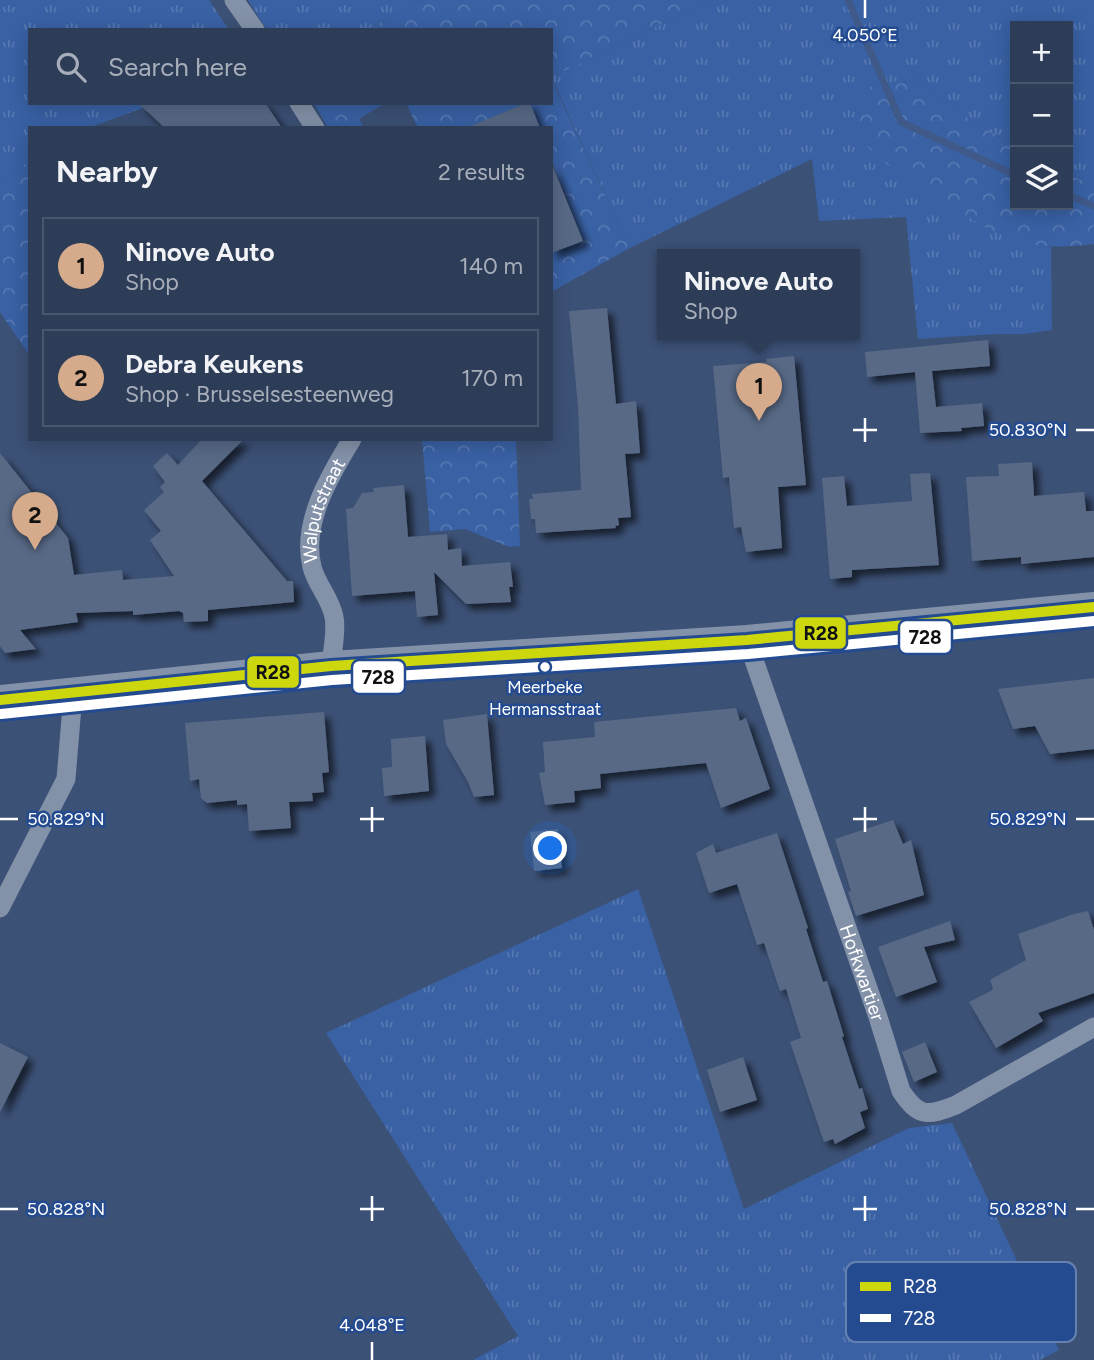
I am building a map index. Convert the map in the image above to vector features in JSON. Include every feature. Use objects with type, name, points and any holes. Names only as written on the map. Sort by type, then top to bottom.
[{"type":"main road","points":[[0,700],[331,666],[747,640],[1094,607]]},
{"type":"street","points":[[234,0],[254,28]]},
{"type":"street","points":[[300,105],[314,126]]},
{"type":"street","name":"Walputstraat","points":[[331,666],[334,617],[312,567],[310,540],[315,513],[351,441]]},
{"type":"street","name":"Hofkwartier","points":[[747,640],[878,1017],[901,1091],[908,1102],[925,1114],[936,1113],[956,1105],[1094,1027]]},
{"type":"street","points":[[0,908],[66,779],[73,694]]},
{"type":"green space","points":[[0,0],[209,0],[228,28],[28,28],[28,105],[146,105],[94,126],[28,126],[28,165],[0,182]]},
{"type":"green space","points":[[248,0],[422,0],[370,28],[266,28]]},
{"type":"green space","points":[[422,0],[712,0],[553,76],[553,28],[370,28]]},
{"type":"green space","points":[[712,0],[1094,0],[1094,187],[1073,176],[1073,21],[1010,21],[1010,144],[955,110],[912,77],[1018,241],[1051,247],[1052,330],[1025,334],[918,339],[906,217],[819,221],[812,159],[630,248],[553,81],[553,76]]},
{"type":"green space","points":[[912,77],[955,110],[1010,144],[1010,210],[1073,210],[1073,176],[1094,187],[1094,244],[1056,246],[1019,242],[958,212],[907,179],[868,148],[860,135],[859,117],[867,88]]},
{"type":"green space","points":[[553,83],[630,248],[553,291],[553,252],[583,241],[553,163],[553,126],[539,126],[531,105],[553,105]]},
{"type":"green space","points":[[315,105],[382,105],[359,119],[363,126],[327,126]]},
{"type":"green space","points":[[407,105],[521,105],[473,126],[417,126]]},
{"type":"green space","points":[[28,165],[28,353],[0,312],[0,182]]},
{"type":"green space","points":[[422,441],[516,441],[520,546],[509,547],[465,529],[430,532]]},
{"type":"green space","points":[[638,889],[744,1209],[909,1128],[952,1123],[1018,1262],[846,1262],[846,1342],[1055,1342],[1059,1350],[1040,1360],[473,1360],[518,1336],[326,1033]]},
{"type":"building","points":[[140,105],[266,105],[281,126],[163,126]]},
{"type":"building","points":[[521,105],[531,105],[539,126],[471,126]]},
{"type":"building","points":[[553,167],[583,241],[553,252]]},
{"type":"building","points":[[607,308],[616,404],[636,401],[640,453],[625,454],[631,517],[618,518],[619,525],[615,526],[616,528],[536,533],[535,519],[531,519],[529,499],[533,499],[532,494],[581,490],[578,406],[569,311]]},
{"type":"building","points":[[988,340],[990,366],[932,371],[936,407],[982,403],[984,426],[961,428],[962,431],[920,433],[915,372],[867,377],[865,352]]},
{"type":"building","points":[[794,356],[806,485],[778,487],[782,548],[746,552],[741,527],[734,528],[729,477],[723,478],[713,366],[767,362],[766,359]]},
{"type":"building","points":[[200,441],[242,441],[202,481],[287,581],[293,581],[294,602],[208,610],[208,621],[184,622],[183,613],[179,611],[133,615],[133,611],[76,613],[78,622],[20,630],[36,649],[5,653],[0,646],[0,453],[68,538],[74,575],[122,570],[123,580],[174,576],[150,540],[161,531],[144,510],[164,492],[160,487],[165,482],[153,466],[167,453],[178,465]]},
{"type":"building","points":[[1032,462],[1034,496],[1084,492],[1086,511],[1094,511],[1094,557],[1021,564],[1021,557],[972,561],[966,477],[999,476],[998,464]]},
{"type":"building","points":[[930,473],[939,565],[852,570],[852,577],[830,579],[822,478],[844,476],[847,506],[912,501],[910,474]]},
{"type":"building","points":[[404,485],[408,537],[447,534],[448,550],[461,548],[462,566],[510,562],[513,587],[509,587],[511,602],[466,604],[434,572],[438,615],[417,617],[415,591],[352,596],[346,509],[353,508],[362,493],[374,492],[373,488]]},
{"type":"building","points":[[1094,678],[1094,749],[1050,754],[1035,726],[1013,729],[998,689]]},
{"type":"building","points":[[736,708],[740,721],[746,718],[770,789],[721,808],[706,763],[600,774],[601,788],[574,791],[575,802],[545,805],[539,773],[545,772],[543,742],[595,737],[594,722]]},
{"type":"building","points":[[324,712],[329,772],[322,773],[324,792],[312,793],[313,801],[289,802],[291,828],[249,831],[247,804],[237,805],[237,800],[207,803],[201,798],[199,779],[190,781],[185,723]]},
{"type":"building","points":[[487,714],[494,795],[474,797],[446,744],[443,720]]},
{"type":"building","points":[[425,736],[429,791],[384,796],[382,768],[392,767],[391,739]]},
{"type":"building","points":[[893,820],[903,844],[911,840],[924,895],[856,916],[835,839]]},
{"type":"building","points":[[558,829],[562,868],[534,871],[530,832]]},
{"type":"building","points":[[777,833],[823,982],[827,981],[844,1036],[842,1037],[868,1109],[860,1112],[865,1128],[835,1144],[833,1139],[824,1142],[790,1042],[801,1038],[786,989],[780,991],[764,943],[757,945],[737,884],[709,893],[696,853],[713,844],[716,853]]},
{"type":"building","points":[[1088,911],[1094,930],[1094,993],[1038,1013],[1043,1021],[996,1048],[969,1002],[991,991],[993,988],[990,980],[1026,960],[1018,934]]},
{"type":"building","points":[[950,921],[955,940],[924,947],[937,982],[896,997],[878,947]]},
{"type":"building","points":[[925,1042],[937,1072],[914,1082],[902,1052]]},
{"type":"building","points":[[0,1043],[28,1057],[0,1112]]},
{"type":"building","points":[[743,1057],[757,1100],[720,1112],[707,1070]]},
{"type":"waterway","points":[[848,0],[901,122],[1010,173]]},
{"type":"waterway","points":[[1073,197],[1094,206]]},
{"type":"transit line","name":"R28","points":[[0,700],[331,666],[747,640],[1094,607]]},
{"type":"transit line","name":"728","points":[[1,714],[332,680],[748,654],[1094,621]]},
{"type":"place","name":"Ninove Auto","points":[[759,421]]},
{"type":"place","name":"Debra Keukens","points":[[35,550]]},
{"type":"place","name":"Meerbeke Hermansstraat","points":[[545,667]]}]
